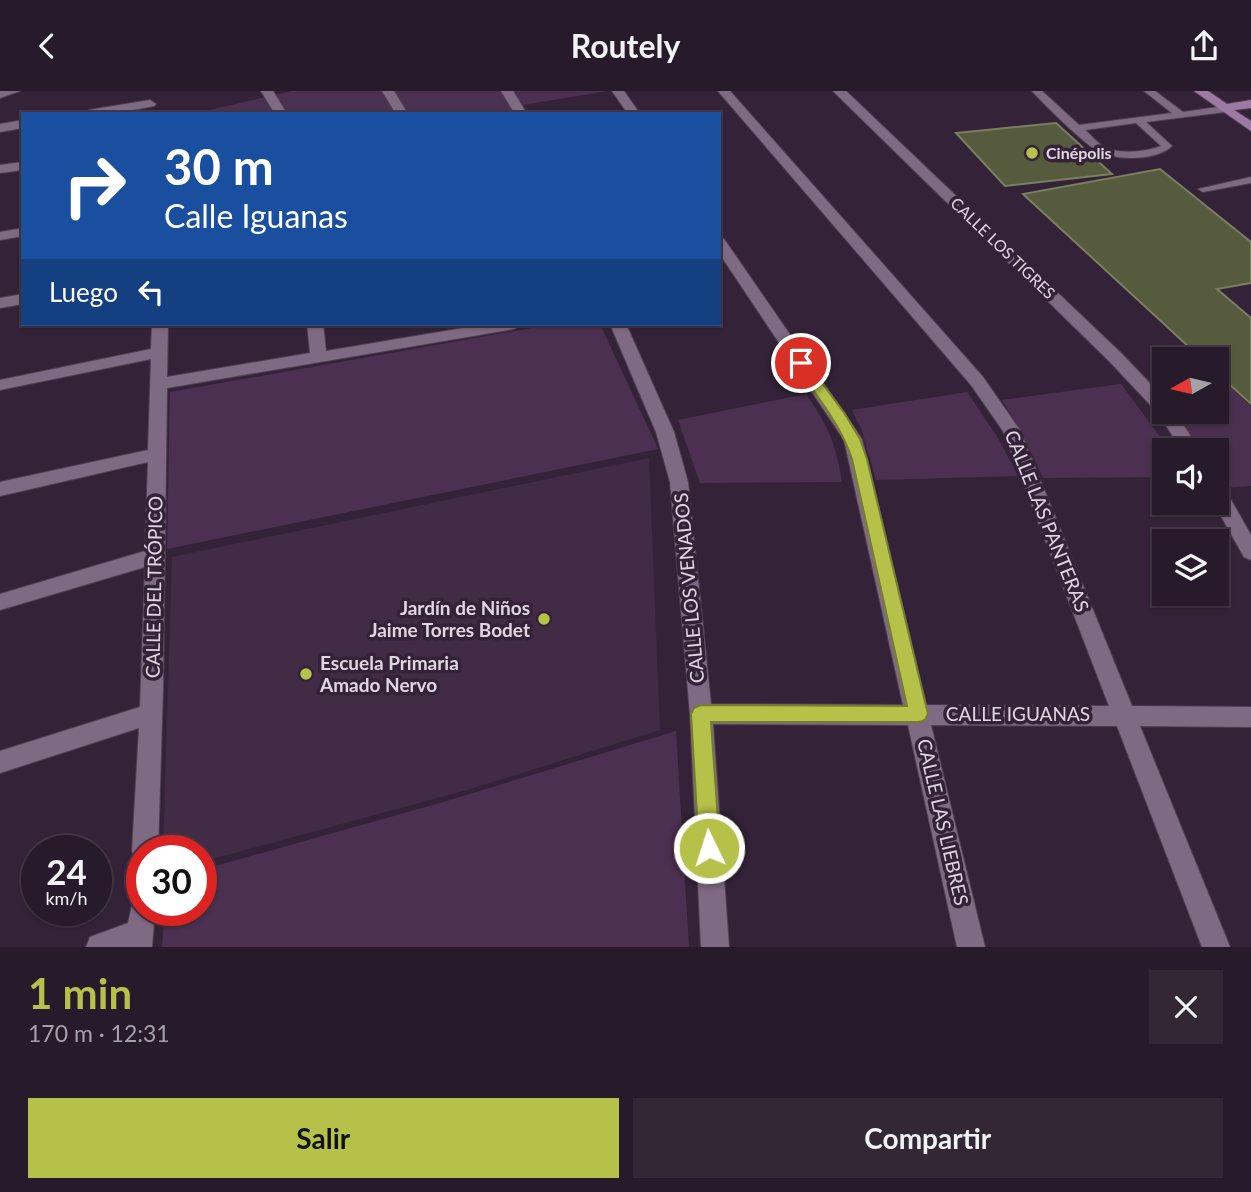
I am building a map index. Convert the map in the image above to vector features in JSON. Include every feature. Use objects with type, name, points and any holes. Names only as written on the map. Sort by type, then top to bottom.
[{"type":"main road","points":[[1200,91],[1251,127]]},
{"type":"main road","points":[[1225,109],[1238,104],[1251,104]]},
{"type":"street","points":[[0,95],[14,91]]},
{"type":"street","points":[[114,112],[151,109],[141,91]]},
{"type":"street","points":[[267,91],[280,112]]},
{"type":"street","points":[[388,91],[401,112]]},
{"type":"street","points":[[507,91],[520,112]]},
{"type":"street","points":[[618,91],[633,112]]},
{"type":"street","name":"CALLE LAS PANTERAS","points":[[724,91],[977,381],[1000,413],[1025,459],[1216,947]]},
{"type":"street","name":"CALLE LOS TIGRES","points":[[839,91],[1116,358],[1152,396]]},
{"type":"street","points":[[0,128],[21,124]]},
{"type":"street","points":[[0,169],[21,166]]},
{"type":"street","points":[[0,236],[21,232]]},
{"type":"street","name":"CALLE LAS LIEBRES","points":[[721,245],[853,439],[971,947]]},
{"type":"street","points":[[0,303],[21,299]]},
{"type":"street","name":"CALLE DEL TRÓPICO","points":[[146,835],[160,326]]},
{"type":"street","points":[[314,326],[319,357]]},
{"type":"street","points":[[160,384],[490,326]]},
{"type":"street","name":"CALLE LOS VENADOS","points":[[619,326],[666,432],[679,482],[701,714],[715,947]]},
{"type":"street","points":[[0,385],[160,352]]},
{"type":"street","points":[[0,489],[157,454]]},
{"type":"street","points":[[1229,514],[1251,552]]},
{"type":"street","points":[[0,602],[154,556]]},
{"type":"street","points":[[0,762],[150,714]]},
{"type":"street","name":"CALLE IGUANAS","points":[[701,714],[1251,717]]},
{"type":"street","points":[[100,947],[141,930]]},
{"type":"lane","points":[[1037,91],[1107,153],[1165,149],[1165,142],[1138,120]]},
{"type":"lane","points":[[1149,91],[1181,115]]},
{"type":"lane","points":[[1077,128],[1225,109]]},
{"type":"lane","points":[[1203,189],[1251,180]]},
{"type":"shaded area","points":[[292,91],[607,91],[517,106],[520,112],[202,112]]},
{"type":"shaded area","points":[[543,326],[601,326],[658,449],[167,549],[170,392]]},
{"type":"shaded area","points":[[1121,384],[1161,438],[1152,438],[1152,477],[1043,478],[1021,431],[1002,400]]},
{"type":"shaded area","points":[[1229,385],[1251,407],[1251,486],[1229,488],[1229,438],[1191,438],[1182,424],[1229,424]]},
{"type":"shaded area","points":[[967,392],[998,438],[1018,476],[876,480],[862,431],[852,410]]},
{"type":"shaded area","points":[[806,394],[830,436],[842,482],[700,483],[678,420]]},
{"type":"shaded area","points":[[649,458],[660,730],[467,790],[217,858],[217,835],[163,835],[172,557]]},
{"type":"shaded area","points":[[676,731],[689,947],[162,947],[164,926],[217,926],[217,866],[440,803]]},
{"type":"building","name":"Cinépolis","points":[[1056,123],[1112,174],[1005,186],[956,133]]},
{"type":"building","points":[[1160,169],[1251,242],[1251,283],[1217,289],[1251,318],[1251,404],[1229,384],[1229,347],[1189,347],[1023,194]]},
{"type":"place","name":"Cinépolis","points":[[1032,153]]},
{"type":"place","name":"Jardín de Niños Jaime Torres Bodet","points":[[544,619]]},
{"type":"place","name":"Escuela Primaria Amado Nervo","points":[[306,674]]},
{"type":"route","points":[[709,848],[701,714],[919,714],[853,439],[801,363]]}]
